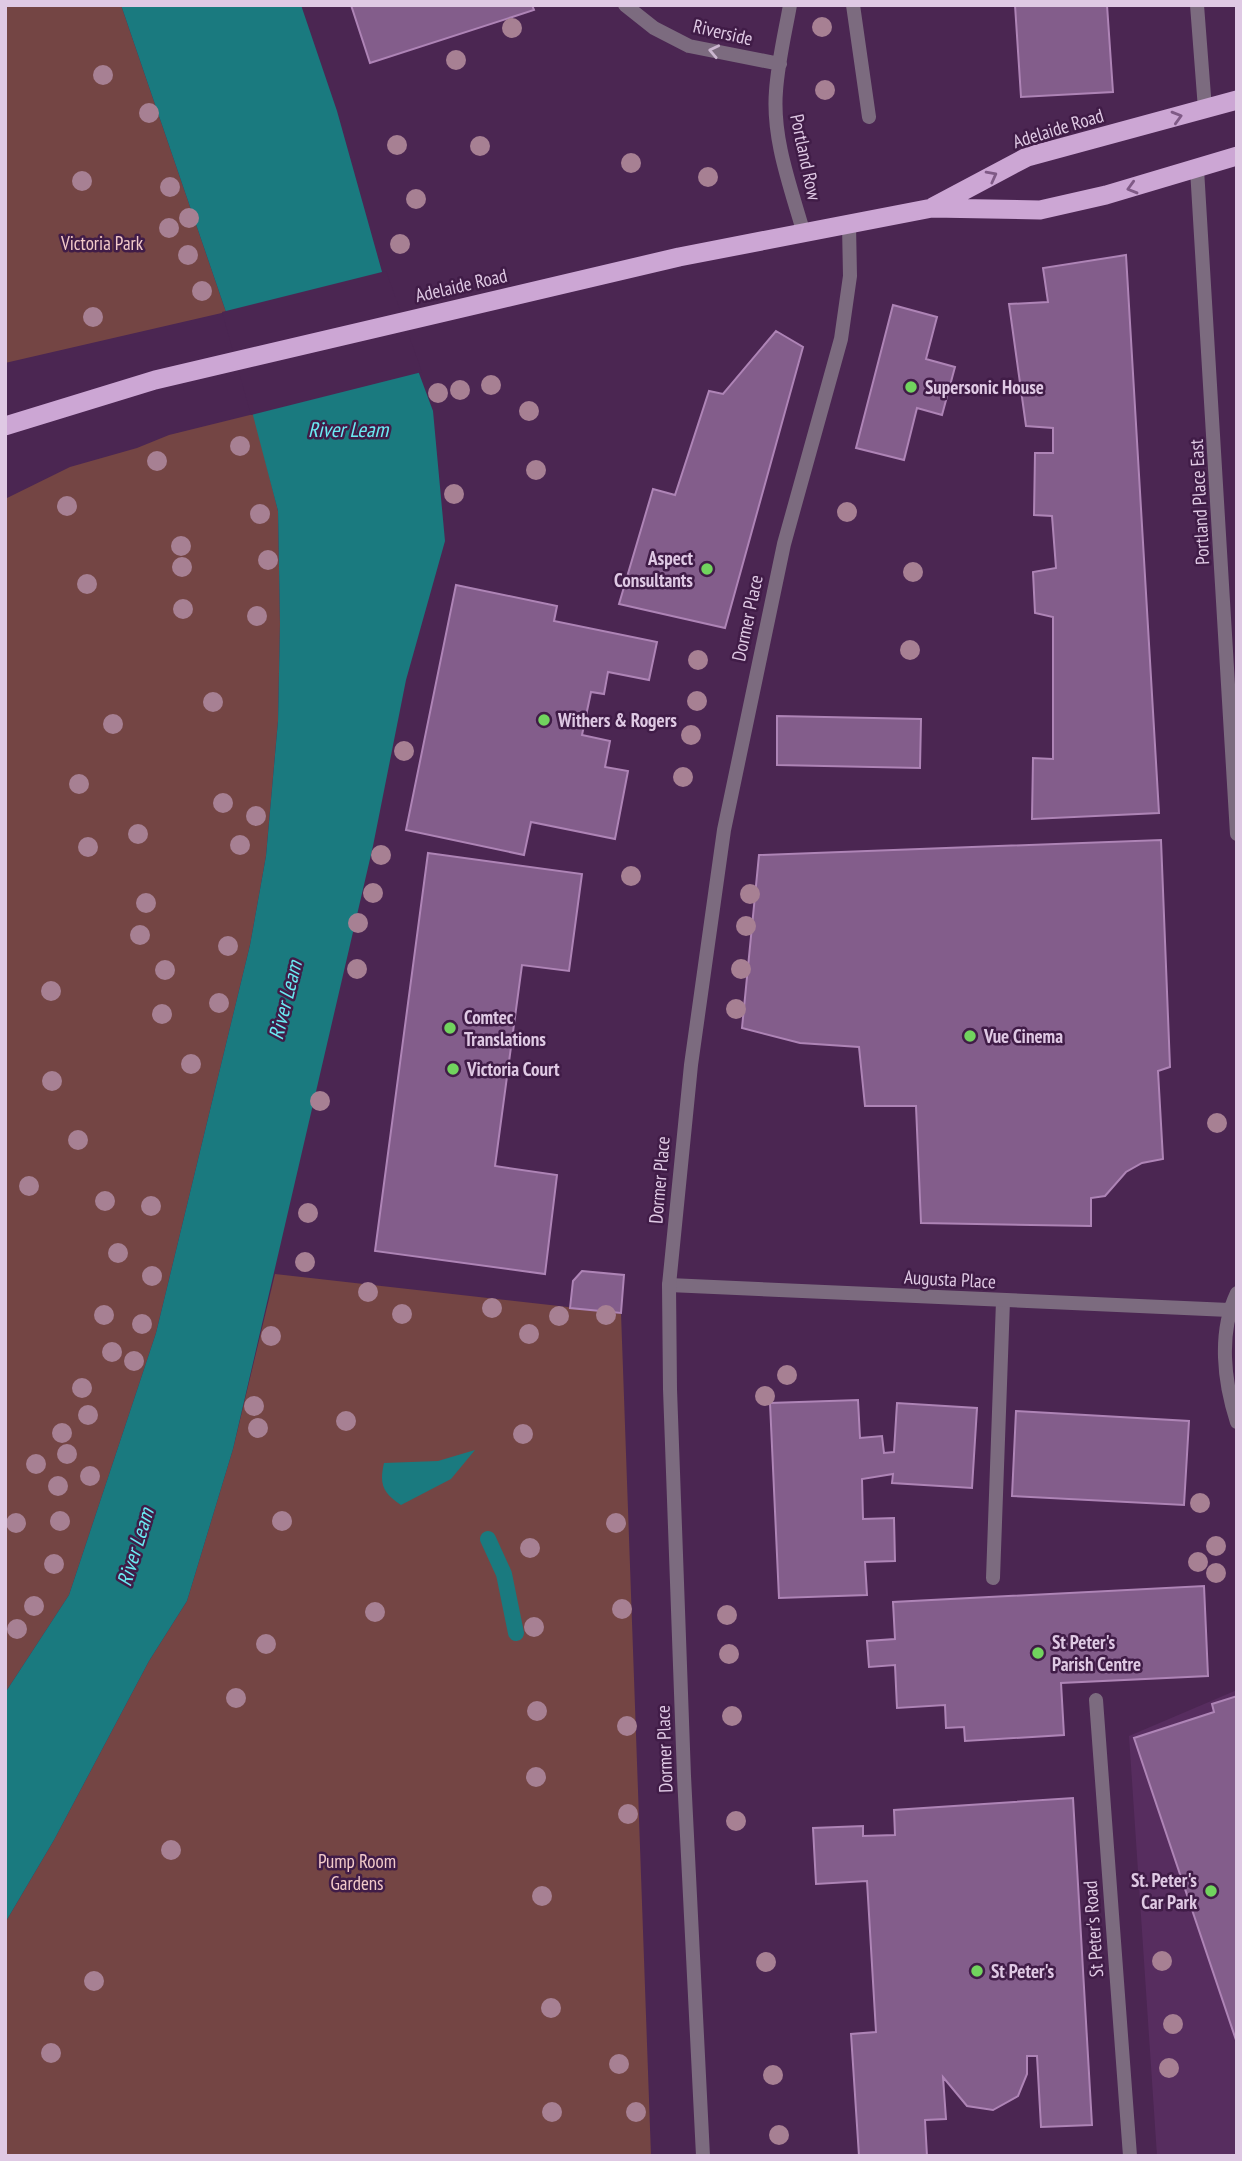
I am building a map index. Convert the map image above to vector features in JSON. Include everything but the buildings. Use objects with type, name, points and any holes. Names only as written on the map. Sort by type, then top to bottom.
[{"type":"highway","name":"Adelaide Road","points":[[932,208],[1027,157],[1237,100]]},
{"type":"highway","name":"Adelaide Road","points":[[5,426],[155,380],[678,257],[932,208],[1040,210],[1237,156]]},
{"type":"street","name":"Riverside","points":[[625,5],[654,28],[689,46],[780,64]]},
{"type":"street","name":"Portland Row","points":[[790,5],[776,92],[779,134],[804,234]]},
{"type":"street","points":[[853,5],[869,117]]},
{"type":"street","points":[[1197,5],[1205,109]]},
{"type":"street","name":"Portland Place East","points":[[1197,169],[1235,758],[1237,834]]},
{"type":"street","name":"Dormer Place","points":[[703,2156],[680,1683],[669,1284],[687,1091],[724,830],[783,544],[841,338],[850,275],[849,225]]},
{"type":"street","name":"Augusta Place","points":[[669,1284],[1233,1314]]},
{"type":"street","points":[[1237,1293],[1224,1379],[1237,1422]]},
{"type":"street","points":[[993,1578],[1003,1301]]},
{"type":"street","name":"St Peter's Road","points":[[1096,1700],[1130,2156]]},
{"type":"shaded area","points":[[1237,1690],[1237,2156],[1157,2156],[1129,1736]]},
{"type":"green space","name":"Victoria Park","points":[[5,5],[121,5],[226,312],[5,363]]},
{"type":"green space","points":[[254,414],[278,511],[280,624],[278,721],[266,856],[250,945],[156,1333],[69,1595],[5,1693],[5,499],[70,467],[137,448],[169,435]]},
{"type":"green space","name":"Pump Room Gardens","points":[[275,1274],[621,1313],[651,2156],[5,2156],[5,1923],[54,1840],[149,1661],[187,1601],[233,1449]]},
{"type":"water","name":"River Leam","points":[[121,5],[301,5],[337,111],[384,279],[433,411],[445,541],[406,680],[373,846],[233,1449],[187,1601],[149,1661],[54,1840],[5,1923],[5,1693],[69,1595],[156,1333],[250,945],[266,856],[278,721],[278,511],[226,312]]},
{"type":"water","points":[[475,1450],[451,1479],[401,1505],[386,1492],[382,1483],[384,1463],[438,1461]]},
{"type":"pier","points":[[386,271],[422,372],[251,415],[222,312]]},
{"type":"waterway","points":[[488,1539],[504,1574],[516,1633]]},
{"type":"place","name":"Supersonic House","points":[[911,387]]},
{"type":"place","name":"Aspect Consultants","points":[[707,569]]},
{"type":"place","name":"Withers & Rogers","points":[[544,720]]},
{"type":"place","name":"Comtec Translations","points":[[450,1028]]},
{"type":"place","name":"Vue Cinema","points":[[970,1036]]},
{"type":"place","name":"Victoria Court","points":[[453,1069]]},
{"type":"place","name":"St Peter's Parish Centre","points":[[1038,1653]]},
{"type":"place","name":"St. Peter's Car Park","points":[[1211,1891]]},
{"type":"place","name":"St Peter's","points":[[977,1971]]}]
